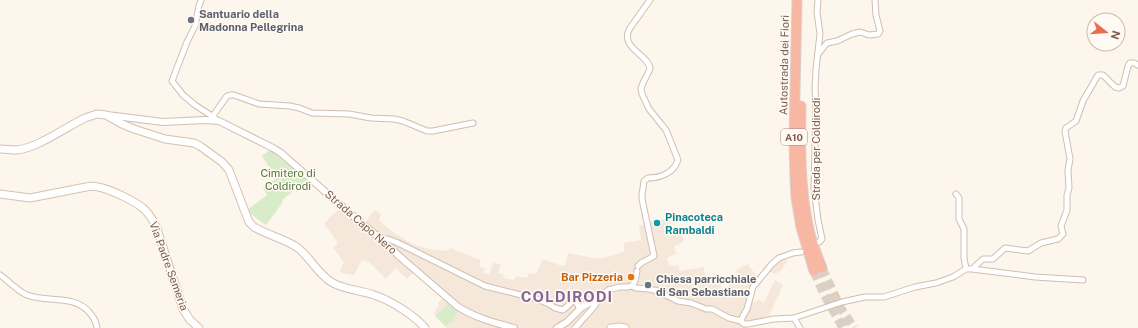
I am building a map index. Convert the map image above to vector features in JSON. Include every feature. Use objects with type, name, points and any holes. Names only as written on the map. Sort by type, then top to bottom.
[{"type":"highway","name":"Autostrada dei Fiori","points":[[797,0],[794,140],[796,197],[801,227],[818,270],[805,208],[801,167],[803,0]]},
{"type":"main road","name":"Strada Capo Nero","points":[[0,149],[16,150],[26,148],[37,144],[85,118],[97,114],[106,115]]},
{"type":"main road","points":[[106,115],[134,129],[165,139],[194,143],[204,148],[222,162],[229,170],[249,222],[254,227],[297,248],[326,278],[332,282],[347,289],[373,294],[383,298],[416,319],[425,328]]},
{"type":"main road","name":"Via Padre Semeria","points":[[0,194],[30,198],[93,186],[107,190],[139,205],[150,216],[155,225],[183,309],[190,320],[199,328]]},
{"type":"main road","points":[[611,328],[624,328]]},
{"type":"street","points":[[202,0],[199,6],[195,26],[187,42],[172,81],[183,95],[212,118],[227,96],[234,95],[259,104],[290,106],[312,113],[349,114],[364,117],[394,119],[427,131],[473,123]]},
{"type":"street","points":[[632,286],[635,281],[637,269],[641,263],[654,255],[642,200],[644,181],[648,178],[662,176],[671,171],[678,160],[666,130],[649,108],[642,94],[643,83],[650,69],[650,65],[632,46],[628,37],[630,28],[650,0]]},
{"type":"street","name":"Strada per Coldirodi","points":[[818,0],[817,12],[820,34],[815,88],[816,109],[814,188],[822,239],[819,242]]},
{"type":"street","points":[[818,54],[827,43],[838,41],[852,34],[860,32],[874,35],[879,34],[880,30],[876,15],[875,0]]},
{"type":"street","points":[[557,328],[567,322],[582,306],[599,298],[609,290],[632,286],[636,288],[658,291],[678,301],[691,303],[706,309],[712,309],[729,318],[741,321],[744,324],[774,319],[794,318],[842,302],[870,296],[884,297],[936,283],[969,269],[983,259],[993,259],[1005,248],[1028,251],[1041,243],[1060,238],[1063,234],[1061,226],[1066,214],[1069,188],[1068,175],[1070,159],[1065,131],[1066,128],[1076,121],[1086,94],[1098,75],[1103,75],[1115,87],[1119,88],[1123,86],[1130,63],[1138,65]]},
{"type":"street","name":"Strada Capo Nero","points":[[106,115],[163,122],[205,120],[212,118],[258,140],[281,153],[457,306],[480,318],[514,328]]},
{"type":"street","points":[[956,194],[958,198],[959,219],[964,229],[964,258],[969,269]]},
{"type":"street","points":[[382,240],[388,239],[396,242],[485,286],[536,299],[563,310],[575,300],[580,309]]},
{"type":"street","points":[[741,321],[747,309],[753,287],[772,264],[779,258],[786,255],[801,252]]},
{"type":"street","points":[[969,269],[1035,277],[1083,280]]},
{"type":"street","points":[[0,275],[27,295],[74,302],[87,310],[95,319],[97,328]]},
{"type":"street","points":[[575,328],[593,308],[599,298]]},
{"type":"street","points":[[794,318],[800,328]]},
{"type":"shaded area","name":"COLDIRODI","points":[[344,205],[365,223],[374,210],[381,214],[379,220],[389,229],[407,241],[418,246],[428,249],[448,251],[450,248],[481,260],[479,267],[485,268],[483,273],[489,274],[494,262],[501,265],[498,273],[504,275],[503,278],[514,280],[516,276],[527,278],[529,273],[536,274],[543,259],[565,266],[568,253],[594,258],[603,258],[624,252],[624,243],[641,240],[639,226],[653,221],[670,218],[671,231],[682,235],[684,240],[680,244],[674,246],[676,254],[667,258],[669,266],[678,265],[680,271],[704,267],[705,278],[711,278],[711,283],[720,282],[722,289],[730,289],[729,283],[738,276],[736,270],[748,264],[757,277],[774,259],[782,255],[787,262],[780,272],[774,274],[769,271],[754,288],[751,303],[759,300],[764,303],[775,280],[783,285],[768,318],[745,325],[747,328],[447,328],[434,313],[439,305],[438,303],[443,297],[415,271],[407,279],[396,268],[386,279],[369,262],[362,260],[354,275],[341,273],[340,270],[344,262],[333,248],[338,243],[324,224]]},
{"type":"green space","name":"Cimitero di Coldirodi","points":[[270,150],[307,179],[282,200],[283,202],[266,225],[247,210],[267,195],[263,188],[275,179],[274,177],[276,174],[262,156]]},
{"type":"green space","points":[[449,303],[458,312],[451,323],[449,323],[446,327],[435,316]]},
{"type":"tunnel","points":[[822,268],[840,307],[854,328]]},
{"type":"tunnel","points":[[814,271],[823,292],[843,328]]},
{"type":"place","name":"Santuario della Madonna Pellegrina","points":[[191,20]]},
{"type":"place","name":"Pinacoteca Rambaldi","points":[[657,223]]},
{"type":"place","name":"Bar Pizzeria","points":[[631,277]]},
{"type":"place","name":"Chiesa parricchiale di San Sebastiano","points":[[648,285]]},
{"type":"district","name":"COLDIRODI","points":[[567,296]]}]
